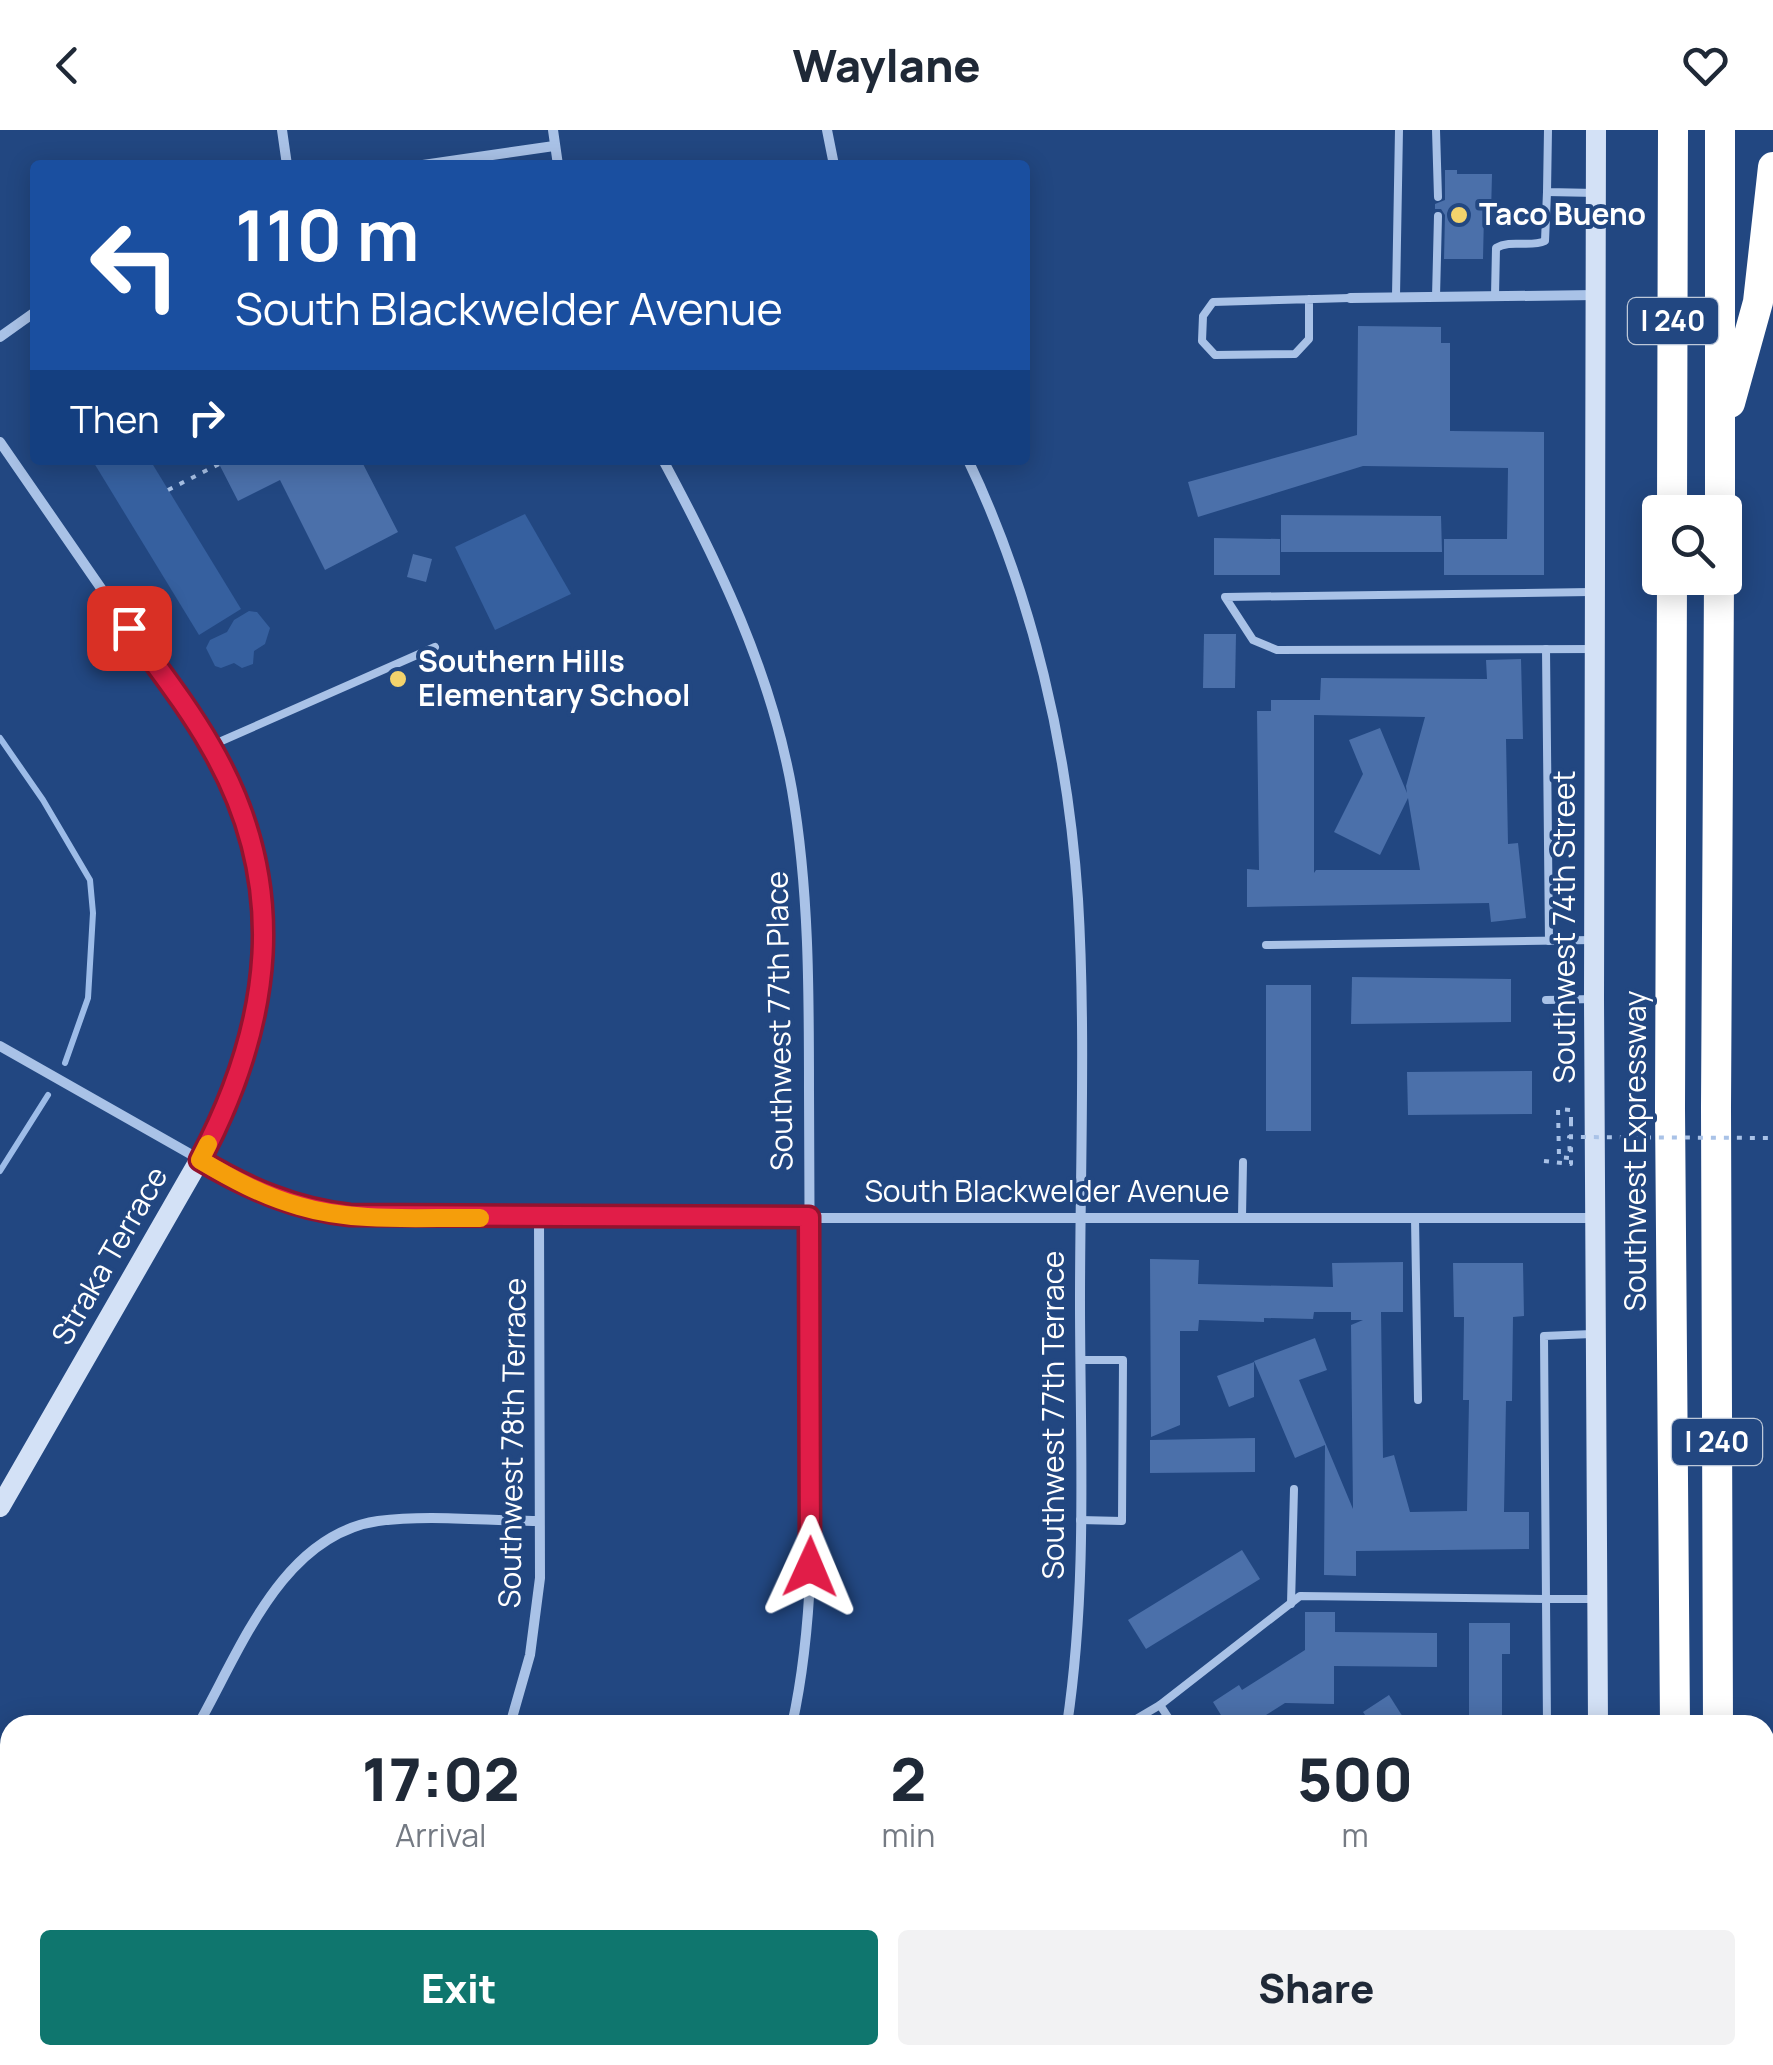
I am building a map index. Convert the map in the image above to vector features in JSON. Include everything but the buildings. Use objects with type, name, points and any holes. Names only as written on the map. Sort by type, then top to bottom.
[{"type":"highway","name":"I 240","points":[[1672,495],[1674,130]]},
{"type":"highway","name":"I 240","points":[[1720,130],[1720,495]]},
{"type":"highway","points":[[1720,440],[1758,302],[1773,167]]},
{"type":"highway","name":"Southwest Expressway","points":[[1672,595],[1670,1142],[1675,1715]]},
{"type":"highway","name":"I 240","points":[[1718,1715],[1719,595]]},
{"type":"main road","name":"Southwest 74th Street","points":[[1596,130],[1594,999],[1598,1715]]},
{"type":"main road","name":"Straka Terrace","points":[[0,1508],[200,1160]]},
{"type":"street","points":[[282,130],[286,160]]},
{"type":"street","points":[[553,130],[557,160]]},
{"type":"street","points":[[827,130],[833,160]]},
{"type":"street","points":[[480,160],[554,146]]},
{"type":"street","points":[[1350,298],[1597,296]]},
{"type":"street","points":[[0,336],[30,315]]},
{"type":"street","name":"Straka Terrace","points":[[0,442],[210,746],[236,798],[251,842],[263,950],[254,1026],[244,1063],[200,1160]]},
{"type":"street","name":"Southwest 77th Place","points":[[666,465],[712,550],[731,595],[766,693],[791,786],[799,838],[808,942],[809,1593],[804,1660],[794,1715]]},
{"type":"street","name":"Southwest 77th Terrace","points":[[970,465],[1019,590],[1044,681],[1065,789],[1078,898],[1080,1520],[1078,1617],[1068,1715]]},
{"type":"street","name":"South Blackwelder Avenue","points":[[0,1046],[252,1189],[302,1208],[332,1213],[540,1218],[1596,1218]]},
{"type":"street","name":"Southwest 78th Terrace","points":[[513,1715],[537,1617],[540,1218]]},
{"type":"street","points":[[204,1715],[274,1591],[304,1556],[332,1535],[383,1520],[539,1521]]},
{"type":"lane","points":[[1396,296],[1400,130]]},
{"type":"lane","points":[[1436,130],[1438,197]]},
{"type":"lane","points":[[1495,296],[1496,248],[1545,241],[1548,130]]},
{"type":"lane","points":[[1547,192],[1596,193]]},
{"type":"lane","points":[[1436,297],[1438,216]]},
{"type":"lane","points":[[1309,299],[1309,339],[1296,354],[1215,355],[1202,340],[1203,316],[1213,302],[1309,299],[1350,298]]},
{"type":"lane","points":[[1596,592],[1226,596],[1253,640],[1277,650],[1596,649]]},
{"type":"lane","points":[[210,746],[435,648]]},
{"type":"lane","points":[[1546,649],[1549,941]]},
{"type":"lane","points":[[1266,945],[1594,940]]},
{"type":"lane","points":[[1546,1000],[1594,999]]},
{"type":"lane","points":[[1242,1217],[1243,1162]]},
{"type":"lane","points":[[1415,1218],[1418,1400]]},
{"type":"lane","points":[[1547,1715],[1544,1336],[1597,1334]]},
{"type":"lane","points":[[1080,1360],[1123,1360],[1122,1521],[1080,1520]]},
{"type":"lane","points":[[1291,1604],[1294,1489]]},
{"type":"lane","points":[[1143,1715],[1300,1596],[1597,1598]]},
{"type":"lane","points":[[1160,1705],[1166,1715]]},
{"type":"path","points":[[168,490],[217,465]]},
{"type":"path","points":[[1544,1161],[1571,1164],[1571,1122],[1571,1110],[1558,1108],[1560,1157],[1570,1158],[1569,1138],[1773,1138]]},
{"type":"shaded area","points":[[95,465],[153,465],[241,609],[199,635]]},
{"type":"shaded area","points":[[525,514],[571,594],[495,630],[455,547]]},
{"type":"shaded area","points":[[249,611],[257,612],[270,628],[265,644],[254,651],[253,664],[242,668],[234,663],[215,666],[206,648],[210,640],[227,632],[234,620]]},
{"type":"waterway","points":[[0,738],[43,800],[90,880],[93,913],[88,998],[65,1063]]},
{"type":"waterway","points":[[0,1171],[48,1095]]},
{"type":"slow traffic","points":[[208,1144],[200,1160],[252,1189],[302,1208],[350,1215],[480,1218]]},
{"type":"place","name":"Taco Bueno","points":[[1459,215]]},
{"type":"place","name":"Southern Hills Elementary School","points":[[398,679]]},
{"type":"route","points":[[129,628],[225,774],[251,842],[260,895],[263,950],[254,1026],[244,1063],[200,1160],[252,1189],[302,1208],[350,1215],[809,1217],[810,1567]]}]
